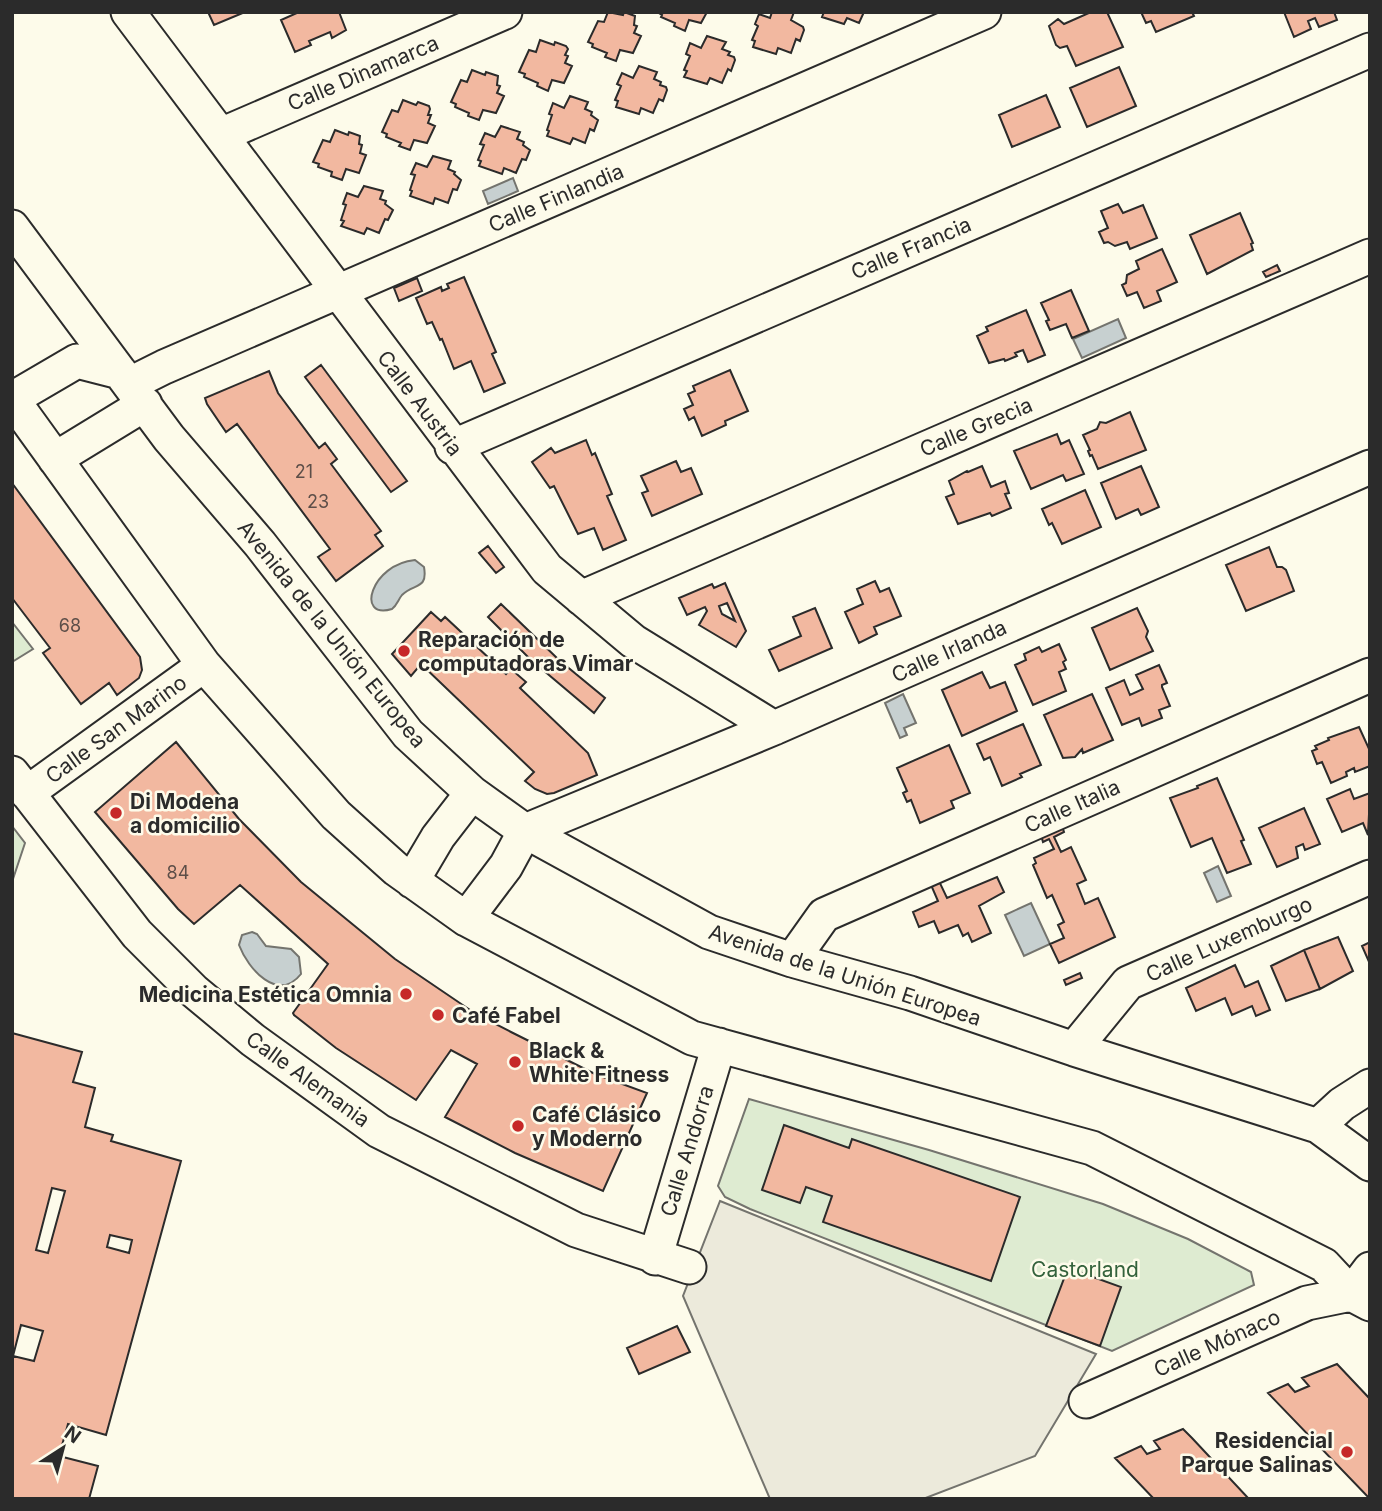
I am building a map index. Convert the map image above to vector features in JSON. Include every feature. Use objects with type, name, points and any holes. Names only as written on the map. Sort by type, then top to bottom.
[{"type":"street","name":"Calle Austria","points":[[128,12],[452,447],[547,569],[634,641],[774,728]]},
{"type":"street","name":"Calle Dinamarca","points":[[221,135],[505,12]]},
{"type":"street","name":"Calle Finlandia","points":[[55,459],[132,387],[338,292],[984,12]]},
{"type":"street","name":"Calle Francia","points":[[452,447],[1370,50]]},
{"type":"street","name":"Avenida de la Unión Europea","points":[[12,227],[169,438],[260,544],[408,734],[472,793],[525,831],[696,927],[792,960],[910,993],[1074,1049],[1318,1126],[1370,1164]]},
{"type":"street","name":"Calle Grecia","points":[[581,598],[1370,257]]},
{"type":"street","points":[[132,387],[77,361],[12,399],[205,665],[336,816],[412,881],[466,919],[692,1038],[1092,1149],[1324,1265],[1363,1289]]},
{"type":"street","name":"Calle Irlanda","points":[[525,831],[774,728],[1370,467]]},
{"type":"street","name":"Calle San Marino","points":[[20,783],[205,665]]},
{"type":"street","name":"Calle Italia","points":[[792,960],[824,915],[1370,675]]},
{"type":"street","name":"Calle Alemania","points":[[20,783],[137,934],[194,991],[253,1040],[379,1131],[576,1230],[689,1267]]},
{"type":"street","points":[[412,881],[438,837],[472,793]]},
{"type":"street","points":[[466,919],[506,866],[525,831]]},
{"type":"street","name":"Calle Luxemburgo","points":[[1074,1049],[1128,983],[1370,877]]},
{"type":"street","name":"Calle Andorra","points":[[655,1258],[719,1045]]},
{"type":"street","points":[[1318,1126],[1342,1104],[1370,1086]]},
{"type":"street","name":"Calle Mónaco","points":[[1086,1401],[1307,1303],[1363,1289]]},
{"type":"green space","points":[[12,622],[33,649],[12,662]]},
{"type":"green space","points":[[12,826],[25,843],[12,882]]},
{"type":"green space","name":"Castorland","points":[[749,1099],[929,1150],[1103,1204],[1188,1239],[1251,1272],[1254,1285],[1112,1351],[725,1197],[718,1186]]},
{"type":"shaded area","points":[[513,178],[518,191],[488,204],[483,191]]},
{"type":"shaded area","points":[[1118,319],[1126,338],[1082,358],[1073,339]]},
{"type":"shaded area","points":[[415,560],[424,567],[422,583],[402,595],[392,609],[381,610],[374,607],[371,599],[379,580],[400,564]]},
{"type":"shaded area","points":[[903,694],[916,723],[904,728],[907,735],[900,738],[885,703]]},
{"type":"shaded area","points":[[1218,866],[1231,896],[1217,902],[1204,873]]},
{"type":"shaded area","points":[[1031,903],[1050,944],[1024,956],[1005,915]]},
{"type":"shaded area","points":[[252,932],[257,934],[266,946],[291,949],[299,957],[301,974],[292,982],[283,985],[265,979],[249,964],[239,945],[242,935]]},
{"type":"shaded area","points":[[720,1201],[1096,1354],[1035,1456],[923,1499],[770,1499],[683,1296]]},
{"type":"building","points":[[208,12],[245,12],[214,25]]},
{"type":"building","points":[[299,12],[339,12],[346,30],[332,38],[330,32],[309,41],[311,45],[295,52],[281,20]]},
{"type":"building","points":[[608,12],[623,15],[624,12],[635,16],[634,25],[637,26],[634,33],[641,36],[633,53],[620,50],[616,61],[605,57],[607,53],[592,47],[593,44],[588,42],[598,21],[604,22]]},
{"type":"building","points":[[657,12],[707,12],[701,23],[689,20],[685,31]]},
{"type":"building","points":[[772,12],[794,12],[791,20],[803,27],[800,41],[796,39],[791,53],[778,48],[776,54],[753,47],[755,41],[752,40],[758,26],[755,24],[759,14],[770,18]]},
{"type":"building","points":[[824,12],[864,12],[859,23],[847,18],[844,24],[822,17]]},
{"type":"building","points":[[1091,12],[1107,12],[1123,47],[1076,66],[1067,46],[1060,48],[1056,45],[1049,26],[1058,19],[1064,24]]},
{"type":"building","points":[[1141,12],[1192,12],[1194,16],[1156,32],[1151,21],[1146,23]]},
{"type":"building","points":[[1284,12],[1334,12],[1337,20],[1319,27],[1315,18],[1308,21],[1311,29],[1294,37]]},
{"type":"building","points":[[707,36],[726,42],[722,49],[730,52],[728,55],[735,60],[722,83],[710,78],[707,84],[684,77],[690,56],[686,54],[690,43],[701,48]]},
{"type":"building","points":[[540,40],[566,46],[568,49],[565,55],[568,56],[565,63],[572,66],[564,83],[552,80],[548,91],[519,72],[529,50],[536,52]]},
{"type":"building","points":[[639,66],[657,72],[654,79],[661,82],[660,85],[667,90],[663,101],[659,99],[653,113],[641,108],[639,114],[616,107],[618,101],[615,100],[621,86],[617,84],[622,73],[633,78]]},
{"type":"building","points":[[1119,67],[1136,106],[1087,127],[1070,88]]},
{"type":"building","points":[[472,70],[498,76],[497,85],[500,86],[497,93],[504,96],[496,113],[483,110],[479,120],[468,116],[469,113],[455,107],[456,104],[451,102],[461,80],[467,82]]},
{"type":"building","points":[[1046,95],[1060,127],[1012,147],[999,115]]},
{"type":"building","points":[[570,96],[588,102],[585,109],[592,112],[591,115],[598,120],[594,131],[590,129],[585,143],[573,138],[570,144],[547,136],[553,103],[564,108]]},
{"type":"building","points":[[403,100],[429,106],[428,115],[431,115],[428,123],[435,126],[427,143],[414,140],[410,150],[399,146],[401,143],[386,137],[387,134],[382,132],[392,110],[398,112]]},
{"type":"building","points":[[501,126],[520,132],[517,139],[524,142],[523,145],[530,150],[526,160],[522,159],[516,173],[504,168],[502,174],[479,166],[481,161],[478,160],[484,145],[480,144],[485,133],[495,137]]},
{"type":"building","points":[[335,130],[360,136],[360,153],[366,155],[359,173],[346,169],[342,180],[331,176],[332,172],[313,162],[323,140],[330,142]]},
{"type":"building","points":[[433,156],[451,161],[448,169],[455,172],[461,180],[457,190],[453,189],[448,203],[435,198],[433,204],[410,196],[415,175],[411,174],[416,163],[427,167]]},
{"type":"building","points":[[364,186],[383,191],[380,199],[386,201],[385,204],[393,210],[388,220],[385,219],[379,233],[367,228],[364,234],[341,226],[347,193],[358,197]]},
{"type":"building","points":[[1118,204],[1123,213],[1143,205],[1157,238],[1130,249],[1127,242],[1115,246],[1104,243],[1099,232],[1108,228],[1101,211]]},
{"type":"building","points":[[1240,213],[1253,243],[1253,250],[1207,274],[1190,235]]},
{"type":"building","points":[[1162,249],[1177,282],[1157,291],[1161,301],[1144,308],[1137,292],[1127,296],[1122,285],[1126,283],[1127,275],[1139,269],[1136,261]]},
{"type":"building","points":[[1277,265],[1280,271],[1266,277],[1263,272]]},
{"type":"building","points":[[464,277],[496,352],[492,354],[505,383],[484,392],[471,361],[454,369],[442,339],[440,340],[432,322],[427,324],[416,298],[441,287],[442,291],[449,288],[447,284]]},
{"type":"building","points":[[417,278],[422,291],[399,301],[394,288]]},
{"type":"building","points":[[1071,290],[1089,331],[1072,338],[1066,324],[1050,330],[1046,321],[1049,320],[1041,303]]},
{"type":"building","points":[[1026,310],[1045,355],[1028,362],[1023,350],[1005,361],[1004,359],[989,363],[977,336],[988,331],[986,327]]},
{"type":"building","points":[[321,365],[407,481],[391,492],[305,377]]},
{"type":"building","points":[[730,370],[748,411],[725,421],[726,425],[702,436],[694,417],[689,420],[684,409],[693,405],[688,394],[695,391],[693,386]]},
{"type":"building","points":[[269,371],[278,393],[319,448],[325,443],[337,459],[331,464],[381,531],[375,535],[383,546],[336,581],[318,557],[330,549],[237,424],[226,432],[205,398]]},
{"type":"building","points":[[1130,412],[1146,450],[1098,469],[1083,435],[1097,429],[1100,422],[1106,423]]},
{"type":"building","points":[[1057,434],[1061,444],[1069,440],[1084,474],[1066,481],[1063,475],[1031,489],[1014,451]]},
{"type":"building","points":[[586,440],[592,455],[595,453],[612,494],[607,496],[626,540],[603,550],[594,528],[578,534],[554,486],[550,488],[532,462],[551,448],[555,453]]},
{"type":"building","points":[[676,461],[681,472],[691,468],[702,494],[652,516],[642,493],[648,491],[641,476]]},
{"type":"building","points":[[982,466],[991,487],[1005,481],[1009,493],[1005,494],[1011,508],[992,516],[990,513],[958,524],[946,497],[954,494],[949,481]]},
{"type":"building","points":[[1141,466],[1159,507],[1141,515],[1138,509],[1116,519],[1101,483]]},
{"type":"building","points":[[12,483],[140,657],[142,670],[139,678],[117,695],[109,683],[81,704],[43,653],[50,648],[12,598]]},
{"type":"building","points":[[1085,490],[1101,527],[1062,544],[1042,509]]},
{"type":"building","points":[[488,546],[504,567],[496,573],[479,553]]},
{"type":"building","points":[[1269,547],[1277,567],[1286,570],[1294,591],[1246,611],[1226,565]]},
{"type":"building","points":[[875,581],[880,592],[889,588],[901,616],[874,627],[877,634],[859,643],[845,612],[863,604],[857,589]]},
{"type":"building","points":[[725,583],[746,631],[736,647],[699,625],[707,611],[705,607],[687,615],[679,598],[712,584],[714,588]],"holes":[[[727,603],[735,621],[722,614],[719,606]]]},
{"type":"building","points":[[501,604],[559,660],[605,698],[594,713],[530,659],[488,617]]},
{"type":"building","points":[[815,608],[832,648],[779,671],[769,650],[801,636],[793,617]]},
{"type":"building","points":[[1137,608],[1148,631],[1146,637],[1153,651],[1110,670],[1092,628]]},
{"type":"building","points":[[431,612],[441,621],[445,617],[506,674],[511,669],[526,682],[520,688],[588,753],[597,775],[554,793],[547,794],[535,789],[525,781],[534,772],[421,664],[411,676],[392,654]]},
{"type":"building","points":[[1059,644],[1066,660],[1063,662],[1066,669],[1059,672],[1066,691],[1033,705],[1015,665],[1026,660],[1024,654],[1039,647],[1042,652]]},
{"type":"building","points":[[1159,665],[1167,683],[1162,687],[1170,706],[1159,710],[1162,718],[1142,726],[1139,718],[1122,725],[1106,688],[1124,680],[1130,695],[1143,689],[1136,675]]},
{"type":"building","points":[[982,672],[990,688],[1005,682],[1017,711],[962,736],[942,690]]},
{"type":"building","points":[[1092,694],[1113,740],[1083,753],[1082,749],[1075,757],[1063,758],[1044,715]]},
{"type":"building","points":[[1023,724],[1041,765],[1002,786],[990,757],[984,760],[977,744]]},
{"type":"building","points":[[1359,727],[1370,751],[1370,766],[1355,772],[1354,768],[1346,772],[1347,776],[1331,783],[1322,762],[1317,764],[1312,751],[1317,749],[1315,746],[1329,740],[1328,738]]},
{"type":"building","points":[[176,742],[239,819],[301,882],[395,959],[476,1014],[595,1074],[647,1093],[603,1191],[515,1153],[445,1117],[477,1064],[451,1050],[416,1100],[336,1048],[294,1015],[328,964],[240,885],[194,924],[178,909],[95,812]]},
{"type":"building","points":[[949,745],[970,793],[951,801],[954,808],[920,823],[911,800],[907,802],[903,793],[907,791],[897,768]]},
{"type":"building","points":[[1217,778],[1244,840],[1241,841],[1251,864],[1227,873],[1212,838],[1191,847],[1170,798]]},
{"type":"building","points":[[1350,789],[1354,799],[1370,793],[1368,835],[1363,823],[1342,832],[1327,799]]},
{"type":"building","points":[[1304,808],[1320,844],[1305,850],[1303,844],[1296,847],[1298,858],[1277,867],[1259,828]]},
{"type":"building","points":[[1062,826],[1064,832],[1054,837],[1061,852],[1071,847],[1086,880],[1077,884],[1085,904],[1098,898],[1115,937],[1059,963],[1050,944],[1064,938],[1058,925],[1064,922],[1052,895],[1047,898],[1033,865],[1036,863],[1034,858],[1054,849],[1049,839],[1043,842],[1041,835]]},
{"type":"building","points":[[997,877],[1004,892],[979,906],[991,933],[972,942],[968,933],[963,936],[958,925],[939,933],[934,921],[919,927],[913,912],[938,901],[931,885],[939,881],[947,898]]},
{"type":"building","points":[[1338,937],[1353,971],[1320,989],[1304,950]]},
{"type":"building","points":[[1370,942],[1370,964],[1362,946]]},
{"type":"building","points":[[1304,950],[1320,989],[1286,1001],[1271,966]]},
{"type":"building","points":[[1235,965],[1245,987],[1258,981],[1270,1010],[1256,1016],[1252,1006],[1232,1015],[1225,998],[1196,1011],[1186,988]]},
{"type":"building","points":[[1080,973],[1082,978],[1066,985],[1064,980]]},
{"type":"building","points":[[12,1033],[82,1052],[73,1082],[95,1088],[85,1127],[113,1135],[111,1141],[181,1161],[106,1435],[68,1424],[59,1456],[98,1466],[89,1499],[12,1499]],"holes":[[[52,1188],[65,1191],[48,1253],[36,1250]],[[110,1235],[132,1240],[129,1253],[107,1247]],[[21,1325],[43,1331],[34,1361],[13,1356]]]},
{"type":"building","points":[[784,1125],[849,1148],[852,1139],[1020,1197],[991,1281],[823,1222],[832,1196],[806,1187],[800,1203],[762,1190]]},
{"type":"building","points":[[1068,1268],[1121,1287],[1100,1346],[1046,1326]]},
{"type":"building","points":[[677,1326],[690,1352],[639,1374],[627,1348]]},
{"type":"building","name":"Residencial Parque Salinas","points":[[1337,1364],[1370,1399],[1370,1499],[1268,1393],[1288,1384],[1295,1392],[1309,1386],[1302,1378]]},
{"type":"building","name":"Residencial Parque Salinas","points":[[1183,1429],[1249,1499],[1154,1499],[1115,1458],[1141,1446],[1147,1454],[1160,1449],[1154,1441]]},
{"type":"place","name":"Reparación de computadoras Vimar","points":[[404,651]]},
{"type":"place","name":"Di Modena a domicilio","points":[[116,813]]},
{"type":"place","name":"Medicina Estética Omnia","points":[[406,994]]},
{"type":"place","name":"Café Fabel","points":[[438,1015]]},
{"type":"place","name":"Black & White Fitness","points":[[515,1062]]},
{"type":"place","name":"Café Clásico y Moderno","points":[[518,1126]]},
{"type":"place","name":"Residencial Parque Salinas","points":[[1347,1452]]}]
